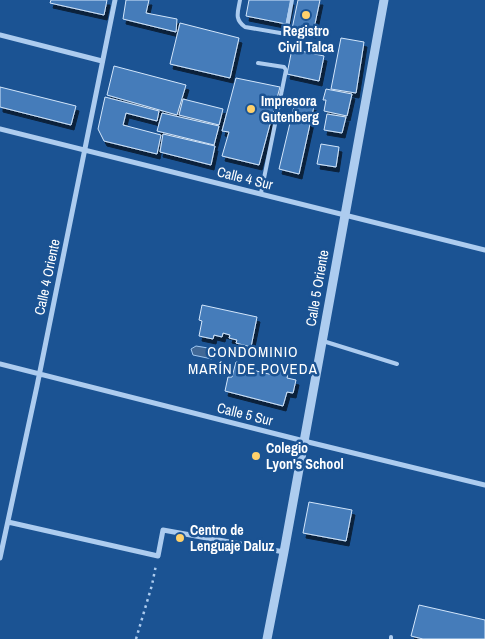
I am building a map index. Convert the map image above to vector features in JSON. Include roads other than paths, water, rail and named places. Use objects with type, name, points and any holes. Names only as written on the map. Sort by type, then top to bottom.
[{"type":"street","name":"Calle 4 Oriente","points":[[0,558],[115,0]]},
{"type":"street","name":"Calle 5 Oriente","points":[[267,639],[384,0]]},
{"type":"street","points":[[0,35],[102,61]]},
{"type":"street","name":"Calle 4 Sur","points":[[0,129],[485,250]]},
{"type":"street","name":"Calle 5 Sur","points":[[0,364],[485,484]]},
{"type":"street","points":[[8,522],[158,556],[164,530],[284,552]]},
{"type":"lane","points":[[240,0],[237,18],[245,27],[286,34],[292,0]]},
{"type":"lane","points":[[258,63],[284,67],[286,70],[261,194]]},
{"type":"lane","points":[[322,340],[397,364]]},
{"type":"water","points":[[196,346],[214,349],[212,359],[193,355],[191,349]]},
{"type":"place","name":"Registro Civil Talca","points":[[306,15]]},
{"type":"place","name":"Impresora Gutenberg","points":[[251,109]]},
{"type":"place","name":"Colegio Lyon's School","points":[[256,456]]},
{"type":"place","name":"Centro de Lenguaje Daluz","points":[[180,538]]},
{"type":"district","name":"CONDOMINIO MARÍN DE POVEDA","points":[[253,360]]}]
